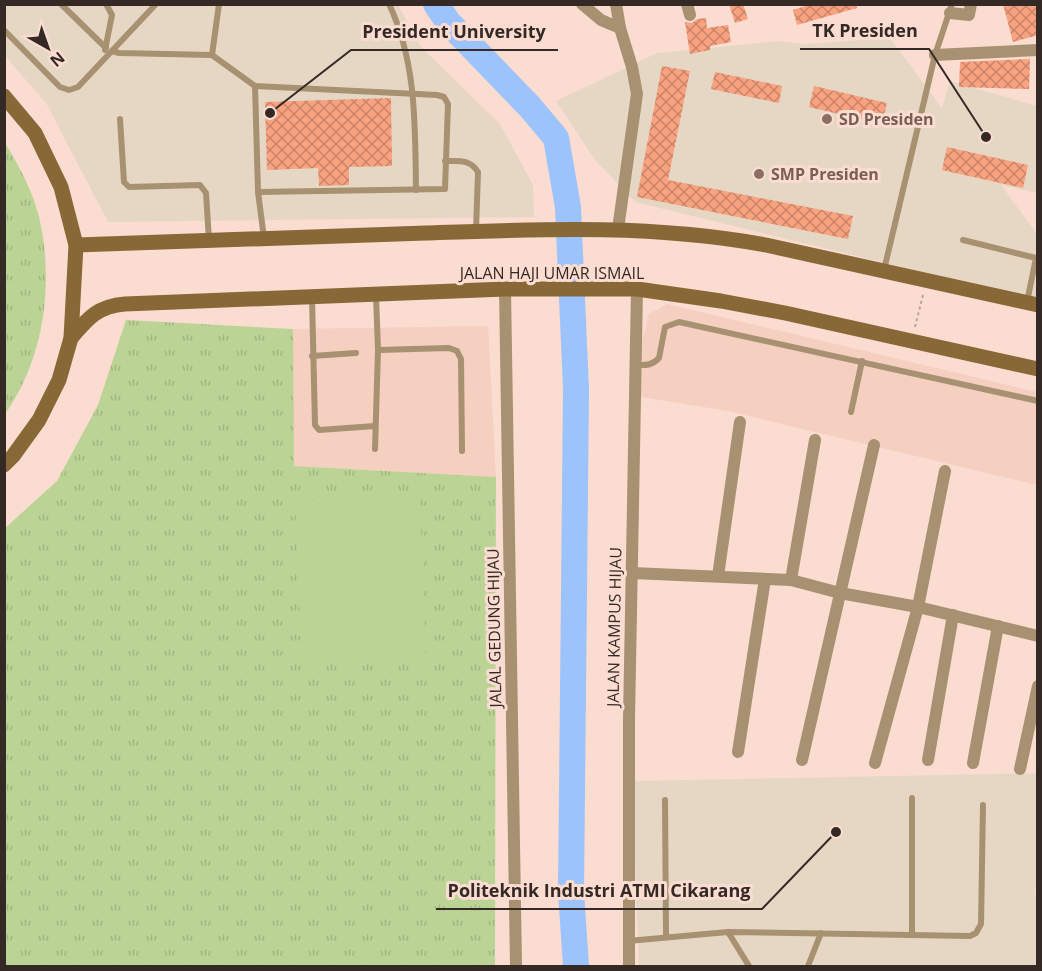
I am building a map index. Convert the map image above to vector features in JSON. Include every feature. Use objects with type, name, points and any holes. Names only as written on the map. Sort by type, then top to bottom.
[{"type":"main road","points":[[4,96],[35,133],[61,187],[76,245],[71,338],[58,380],[39,420],[4,465]]},
{"type":"main road","points":[[76,245],[530,230],[610,229],[689,233],[731,238],[1032,304]]},
{"type":"main road","name":"JALAN HAJI UMAR ISMAIL","points":[[71,338],[84,323],[110,305],[511,289],[637,289],[785,313],[1038,369]]},
{"type":"street","points":[[582,4],[601,20],[620,27]]},
{"type":"street","points":[[610,229],[637,94],[615,4]]},
{"type":"street","points":[[951,9],[969,15],[971,4]]},
{"type":"street","points":[[934,55],[1038,50]]},
{"type":"street","name":"JALAL GEDUNG HIJAU","points":[[511,289],[516,966]]},
{"type":"street","name":"JALAN KAMPUS HIJAU","points":[[629,966],[629,718],[637,289]]},
{"type":"street","points":[[718,576],[740,422]]},
{"type":"street","points":[[791,580],[815,441]]},
{"type":"street","points":[[802,760],[874,446]]},
{"type":"street","points":[[875,763],[918,607],[945,471]]},
{"type":"street","points":[[632,573],[791,580],[840,593],[918,607],[1038,636]]},
{"type":"street","points":[[738,752],[765,579]]},
{"type":"street","points":[[928,760],[952,615]]},
{"type":"street","points":[[973,763],[998,626]]},
{"type":"street","points":[[1020,769],[1038,686]]},
{"type":"lane","points":[[61,4],[109,50],[119,53],[212,55],[255,86],[414,94],[444,97],[448,104],[445,189],[258,192]]},
{"type":"lane","points":[[4,30],[60,87],[69,90],[78,87],[105,59],[109,50],[112,15],[106,4]]},
{"type":"lane","points":[[109,50],[156,4]]},
{"type":"lane","points":[[212,55],[219,4]]},
{"type":"lane","points":[[389,4],[400,28],[414,94],[416,190]]},
{"type":"lane","points":[[884,271],[934,55],[951,9]]},
{"type":"lane","points":[[255,86],[258,192],[264,239]]},
{"type":"lane","points":[[120,119],[124,182],[129,187],[200,185],[207,194],[209,241]]},
{"type":"lane","points":[[445,161],[468,162],[478,172],[476,232]]},
{"type":"lane","points":[[963,240],[1037,258],[1032,304]]},
{"type":"lane","points":[[375,448],[378,350],[376,294]]},
{"type":"lane","points":[[312,296],[312,356],[316,428],[319,430],[375,426]]},
{"type":"lane","points":[[636,364],[651,365],[659,358],[665,327],[679,322],[1038,400]]},
{"type":"lane","points":[[378,350],[449,348],[457,351],[461,359],[462,451]]},
{"type":"lane","points":[[312,356],[356,353]]},
{"type":"lane","points":[[851,412],[862,361]]},
{"type":"lane","points":[[912,798],[912,934]]},
{"type":"lane","points":[[665,800],[666,937]]},
{"type":"lane","points":[[628,941],[728,932],[970,936],[980,929],[983,805]]},
{"type":"lane","points":[[728,932],[749,966]]},
{"type":"lane","points":[[808,966],[821,933]]},
{"type":"path","points":[[911,341],[927,280]]},
{"type":"shaded area","points":[[4,5],[398,5],[421,47],[500,124],[533,185],[534,217],[108,222],[46,103],[5,56]]},
{"type":"shaded area","points":[[890,38],[942,108],[950,81],[1037,106],[1037,193],[1001,185],[1037,234],[1037,300],[635,202],[595,160],[556,101],[657,53],[780,41],[804,44]]},
{"type":"shaded area","points":[[667,304],[1037,392],[1037,485],[728,411],[629,395],[649,314]]},
{"type":"shaded area","points":[[488,326],[496,477],[293,466],[293,329]]},
{"type":"shaded area","points":[[1037,773],[1038,883],[1034,890],[1038,908],[1037,966],[639,966],[632,781]]},
{"type":"green space","points":[[5,143],[24,176],[38,213],[46,265],[46,291],[38,343],[19,392],[5,414]]},
{"type":"green space","points":[[126,320],[293,329],[294,466],[496,477],[495,966],[5,966],[4,529],[57,481],[98,405]]},
{"type":"green space","points":[[420,495],[426,660],[302,665],[295,501]]},
{"type":"building","points":[[729,4],[743,4],[748,19],[735,23]]},
{"type":"building","points":[[811,4],[856,4],[857,8],[797,25],[793,10]]},
{"type":"building","points":[[1003,4],[1038,4],[1038,35],[1013,42]]},
{"type":"building","points":[[706,18],[707,28],[728,25],[731,42],[710,46],[710,50],[690,54],[685,22],[692,23],[697,19]]},
{"type":"building","points":[[1030,59],[1029,89],[959,87],[960,62]]},
{"type":"building","points":[[662,66],[690,71],[668,180],[853,216],[848,239],[637,197]]},
{"type":"building","points":[[715,72],[782,86],[779,103],[711,89]]},
{"type":"building","points":[[814,86],[887,103],[882,124],[809,107]]},
{"type":"building","points":[[391,98],[392,166],[349,167],[349,185],[319,186],[318,168],[267,170],[265,102]]},
{"type":"building","points":[[947,147],[1028,165],[1023,188],[942,170]]},
{"type":"waterway","points":[[436,4],[448,22],[530,107],[556,138],[568,207],[576,389],[571,892],[576,966]]},
{"type":"place","name":"President University","points":[[270,113]]},
{"type":"place","name":"SD Presiden","points":[[827,119]]},
{"type":"place","name":"TK Presiden","points":[[986,137]]},
{"type":"place","name":"SMP Presiden","points":[[759,174]]},
{"type":"place","name":"Politeknik Industri ATMI Cikarang","points":[[836,832]]}]
